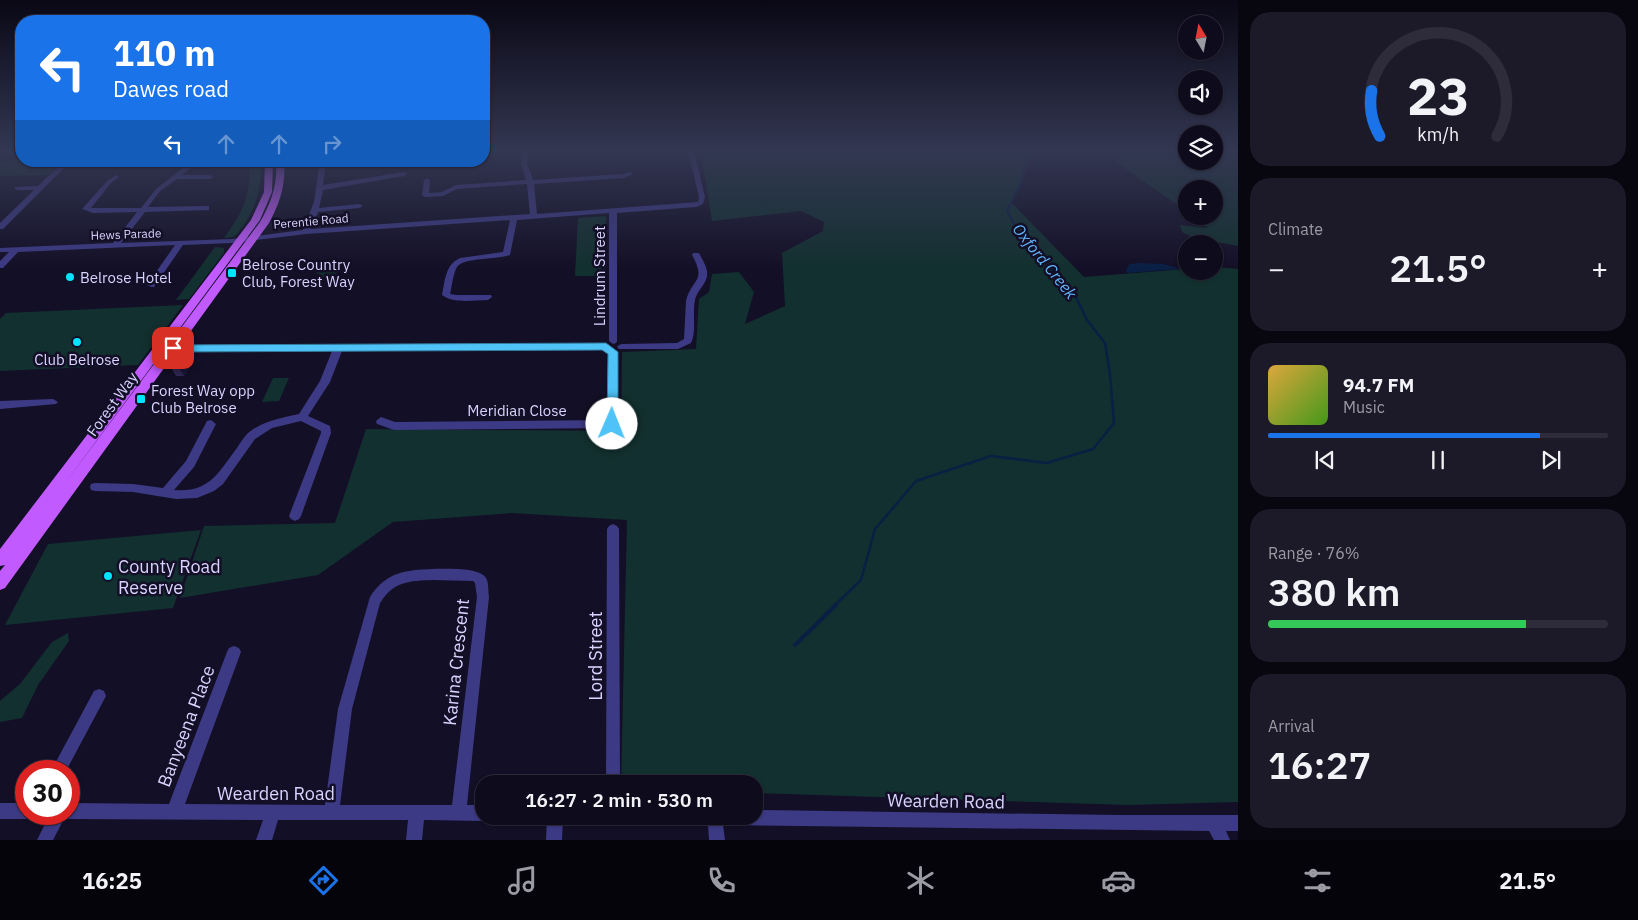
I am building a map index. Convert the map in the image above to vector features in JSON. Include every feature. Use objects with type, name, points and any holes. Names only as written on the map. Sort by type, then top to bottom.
[{"type":"main road","name":"Forest Way","points":[[0,583],[255,220],[268,190]]},
{"type":"main road","name":"Forest Way","points":[[0,560],[253,238],[269,214],[278,190]]},
{"type":"street","points":[[0,227],[39,190]]},
{"type":"street","points":[[102,190],[86,209],[93,211],[206,208]]},
{"type":"street","points":[[115,246],[158,190]]},
{"type":"street","points":[[306,232],[316,210],[320,190]]},
{"type":"street","points":[[425,190],[425,195],[443,194],[450,190]]},
{"type":"street","points":[[531,190],[534,217]]},
{"type":"street","name":"Perentie Road","points":[[253,238],[306,232],[700,204],[702,201],[700,190]]},
{"type":"street","points":[[316,210],[358,206]]},
{"type":"street","name":"Lindrum Street","points":[[613,211],[613,347]]},
{"type":"street","points":[[0,217],[12,216]]},
{"type":"street","points":[[488,298],[455,298],[446,295],[452,268],[454,264],[464,259],[498,257],[508,253],[514,218]]},
{"type":"street","name":"Hews Parade","points":[[0,250],[181,243],[253,238]]},
{"type":"street","points":[[151,285],[181,243]]},
{"type":"street","points":[[0,266],[15,250]]},
{"type":"street","points":[[166,348],[678,346],[688,341],[690,298],[703,282],[701,261],[696,255]]},
{"type":"street","name":"Meridian Close","points":[[381,421],[394,426],[612,424],[613,347]]},
{"type":"street","points":[[302,417],[326,382],[338,348]]},
{"type":"street","points":[[0,405],[53,402]]},
{"type":"street","points":[[95,488],[133,488],[176,495],[193,495],[210,488],[227,471],[251,436],[269,425],[302,417],[322,426],[326,429],[326,433],[295,516]]},
{"type":"street","points":[[166,492],[190,464],[211,424]]},
{"type":"street","name":"Lord Street","points":[[613,528],[613,775]]},
{"type":"street","name":"Karina Crescent","points":[[331,813],[345,708],[374,601],[381,590],[392,581],[409,576],[475,576],[481,580],[483,597],[458,813]]},
{"type":"street","name":"Banyeena Place","points":[[174,812],[234,652]]},
{"type":"street","points":[[64,760],[99,696]]},
{"type":"street","points":[[0,811],[15,811]]},
{"type":"street","name":"Wearden Road","points":[[80,812],[475,813]]},
{"type":"street","points":[[414,840],[418,812]]},
{"type":"street","points":[[264,840],[273,813]]},
{"type":"street","name":"Wearden Road","points":[[763,818],[1238,823]]},
{"type":"street","points":[[1213,823],[1222,840]]},
{"type":"street","points":[[45,840],[52,825]]},
{"type":"street","points":[[554,840],[555,825]]},
{"type":"street","points":[[716,825],[717,840]]},
{"type":"green space","points":[[248,190],[259,190],[253,209],[237,234],[233,237],[224,238],[237,219]]},
{"type":"green space","points":[[707,190],[1017,190],[1011,202],[1084,277],[1178,270],[1178,280],[1223,280],[1223,268],[1238,269],[1238,802],[1128,805],[763,793],[763,775],[621,775],[627,520],[512,513],[393,522],[318,575],[180,598],[204,526],[335,523],[366,429],[621,431],[622,352],[696,349],[699,299],[709,292],[712,274],[739,272],[754,292],[745,324],[785,306],[782,253],[823,231],[824,222],[801,211],[712,221]]},
{"type":"green space","points":[[1156,190],[1178,190],[1178,205]]},
{"type":"green space","points":[[1223,190],[1238,190],[1238,246],[1223,243],[1223,235],[1188,235],[1182,232],[1180,225],[1208,228],[1204,225],[1223,225]]},
{"type":"green space","points":[[606,216],[605,276],[575,276],[578,218]]},
{"type":"green space","points":[[215,247],[224,248],[224,253],[189,299],[176,300]]},
{"type":"green space","points":[[322,260],[337,273],[324,278],[310,268],[310,265]]},
{"type":"green space","name":"Club Belrose","points":[[183,305],[138,365],[0,371],[0,319],[6,313]]},
{"type":"green space","points":[[273,378],[289,378],[279,401],[262,402]]},
{"type":"green space","name":"County Road Reserve","points":[[201,530],[173,608],[5,625],[48,544]]},
{"type":"green space","points":[[68,633],[69,641],[38,685],[22,718],[0,722],[0,701],[20,684],[52,642]]},
{"type":"water","points":[[1130,264],[1164,264],[1178,269],[1127,273],[1126,270]]},
{"type":"building","points":[[177,359],[185,359],[179,368],[171,368]]},
{"type":"waterway","name":"Oxford Creek","points":[[1018,190],[1007,211],[1022,238],[1053,271]]},
{"type":"waterway","name":"Oxford Creek","points":[[834,606],[861,580],[875,529],[916,481],[991,456],[1047,463],[1093,449],[1114,423],[1110,374],[1105,343],[1087,320],[1074,293],[1052,269]]},
{"type":"waterway","name":"Oxford Creek","points":[[795,645],[836,605]]},
{"type":"place","name":"Belrose Country Club, Forest Way","points":[[232,273]]},
{"type":"place","name":"Belrose Hotel","points":[[70,277]]},
{"type":"place","name":"Club Belrose","points":[[77,342]]},
{"type":"place","name":"Forest Way opp Club Belrose","points":[[141,399]]},
{"type":"place","name":"County Road Reserve","points":[[108,576]]},
{"type":"route","points":[[173,348],[606,347],[607,350],[613,352],[612,424]]}]
